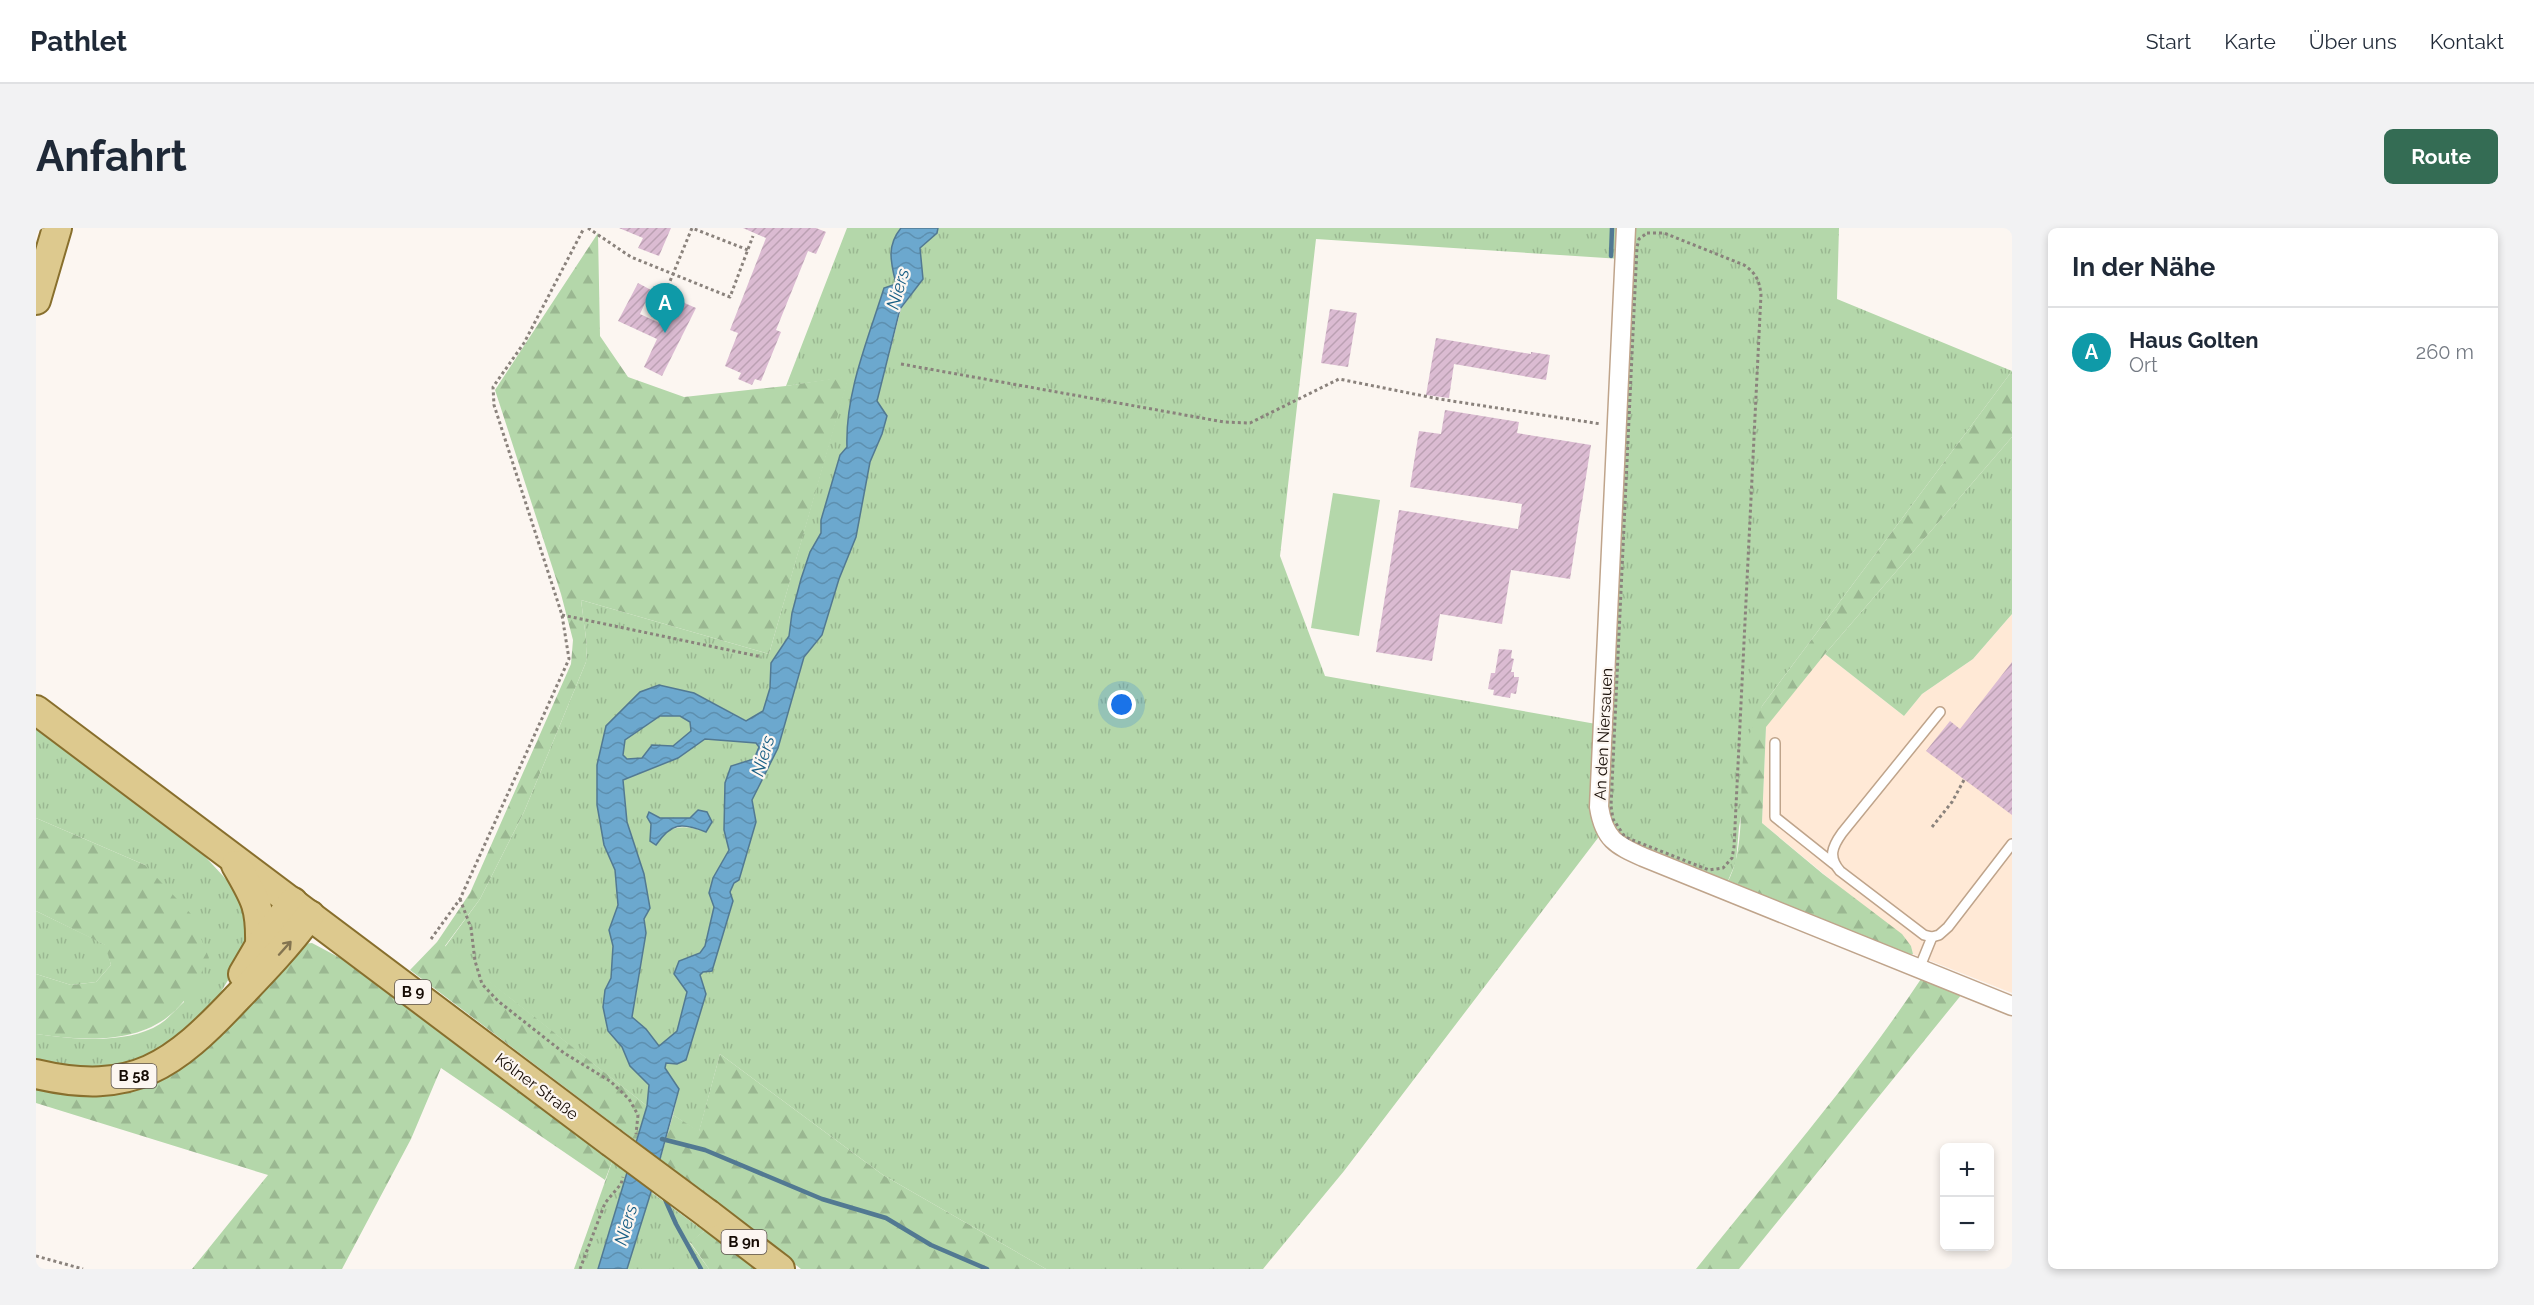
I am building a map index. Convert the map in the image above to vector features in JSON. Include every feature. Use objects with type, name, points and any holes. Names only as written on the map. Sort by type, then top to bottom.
[{"type":"main road","points":[[36,300],[57,228]]},
{"type":"main road","name":"B 9","points":[[36,710],[302,909]]},
{"type":"main road","points":[[230,856],[258,904],[261,920],[260,945]]},
{"type":"main road","name":"B 58","points":[[216,1021],[260,945],[302,909]]},
{"type":"main road","name":"B 58","points":[[36,1074],[87,1082],[136,1075],[180,1054],[216,1021],[289,944],[302,909]]},
{"type":"main road","name":"Kölner Straße","points":[[302,909],[780,1269]]},
{"type":"street","name":"An den Niersauen","points":[[1633,233],[1617,427],[1599,807],[1601,822],[1618,845],[1643,857],[2012,1006]]},
{"type":"lane","points":[[1834,864],[1833,846],[1940,712]]},
{"type":"lane","points":[[1775,743],[1775,817],[1924,935],[1932,938],[1948,927],[2012,844]]},
{"type":"lane","points":[[1919,969],[1932,938]]},
{"type":"path","points":[[431,939],[459,899],[569,659],[562,615],[494,405],[493,387],[524,343],[586,228],[631,257],[730,297],[753,236]]},
{"type":"path","points":[[661,303],[692,228],[748,250]]},
{"type":"path","points":[[1664,232],[1744,265],[1755,273],[1760,282],[1734,847],[1732,858],[1723,868],[1709,870],[1625,837],[1613,819],[1611,806],[1637,247],[1633,233],[1664,232]]},
{"type":"path","points":[[901,364],[1224,422],[1250,423],[1339,379],[1439,399],[1617,427]]},
{"type":"path","points":[[562,615],[762,657]]},
{"type":"path","points":[[1932,827],[1952,802],[1964,780]]},
{"type":"path","points":[[36,1256],[83,1269]]},
{"type":"shaded area","points":[[2012,614],[2012,993],[1913,954],[1911,946],[1762,823],[1766,726],[1825,654],[1904,716],[1922,694],[1973,659]]},
{"type":"green space","points":[[847,228],[901,228],[893,241],[891,255],[896,284],[884,288],[860,361],[847,426],[847,447],[821,520],[821,533],[810,552],[801,579],[792,613],[789,636],[771,663],[770,688],[763,711],[747,721],[694,693],[606,727],[604,845],[615,870],[618,905],[609,930],[613,946],[611,978],[605,990],[608,1031],[622,1047],[630,1066],[649,1085],[647,1106],[445,947],[480,899],[524,812],[586,662],[587,646],[581,600],[769,654],[848,377],[786,386]]},
{"type":"green space","points":[[938,228],[1839,228],[1837,299],[2012,371],[1762,706],[1739,827],[1736,862],[1727,883],[1604,830],[1344,1171],[1263,1269],[1046,1269],[883,1175],[720,1054],[699,1132],[673,1115],[679,1089],[665,1068],[666,1062],[700,975],[724,931],[733,902],[730,892],[756,822],[752,800],[778,748],[804,657],[822,635],[839,579],[856,537],[870,462],[882,434],[877,401],[901,309],[923,279],[920,248],[937,233]],"holes":[[[1316,239],[1621,259],[1613,727],[1325,676],[1280,556]]]},
{"type":"green space","points":[[598,233],[600,336],[628,377],[684,397],[786,386],[849,376],[769,654],[581,600],[587,646],[586,662],[524,812],[480,899],[445,946],[647,1106],[636,1141],[410,970],[437,942],[470,893],[571,664],[573,640],[561,594],[495,390]]},
{"type":"green space","points":[[2012,371],[2012,437],[1825,654],[1766,727],[1762,823],[1823,874],[1902,934],[1911,946],[1913,954],[1907,956],[1727,883],[1737,855],[1741,823],[1744,752],[1762,706]]},
{"type":"green space","points":[[2012,437],[2012,614],[1973,659],[1922,694],[1904,716],[1825,654]]},
{"type":"green space","points":[[1333,493],[1380,500],[1359,636],[1311,628]]},
{"type":"green space","points":[[660,716],[680,716],[690,722],[691,731],[673,746],[652,745],[642,758],[626,759],[623,755],[625,740]]},
{"type":"green space","points":[[36,726],[200,851],[248,903],[249,946],[211,1008],[198,1023],[147,1060],[101,1071],[36,1064],[36,1034],[83,1039],[132,1035],[160,1024],[184,1002],[145,865],[36,818]]},
{"type":"green space","points":[[705,739],[756,743],[759,747],[724,830],[729,850],[713,878],[714,907],[705,946],[700,953],[679,961],[687,992],[677,1031],[659,1046],[646,1029],[632,1017],[646,933],[644,874],[627,822],[623,780],[678,758]],"holes":[[[660,818],[691,818],[706,832],[683,827],[664,832],[650,841],[651,824]]]},
{"type":"green space","points":[[36,818],[145,865],[191,914],[209,958],[183,1002],[152,1027],[115,1037],[95,1039],[36,1034],[36,974],[71,985],[96,982],[111,965],[105,945],[36,911]]},
{"type":"green space","points":[[36,911],[106,945],[111,965],[96,982],[71,985],[36,974]]},
{"type":"green space","points":[[312,943],[342,959],[612,1162],[605,1180],[441,1068],[411,1139],[342,1269],[192,1269],[268,1175],[36,1103],[36,1085],[114,1090],[302,944]]},
{"type":"green space","points":[[1921,979],[1962,994],[1739,1269],[1696,1269],[1868,1054]]},
{"type":"green space","points":[[720,1054],[883,1175],[1046,1269],[801,1269],[660,1160],[673,1115],[699,1131]]},
{"type":"green space","points":[[612,1162],[627,1173],[598,1269],[574,1269]]},
{"type":"green space","points":[[651,1192],[704,1231],[690,1243],[709,1269],[627,1269]]},
{"type":"green space","points":[[704,1231],[719,1235],[765,1269],[709,1269],[690,1242]]},
{"type":"water","name":"Niers","points":[[901,228],[938,228],[937,233],[920,248],[923,279],[900,309],[877,401],[887,416],[870,462],[856,537],[839,579],[822,635],[804,657],[778,748],[752,800],[756,822],[739,880],[734,883],[730,892],[733,901],[712,971],[703,972],[700,975],[706,994],[686,1060],[677,1064],[666,1063],[665,1068],[679,1089],[627,1269],[598,1269],[647,1106],[649,1085],[630,1066],[622,1047],[608,1031],[603,1007],[605,990],[611,978],[613,946],[609,930],[618,905],[615,870],[604,845],[597,805],[597,765],[606,726],[640,692],[659,685],[694,693],[746,721],[763,711],[770,688],[771,663],[789,636],[792,613],[801,579],[810,552],[821,533],[821,520],[840,455],[847,447],[850,407],[865,346],[884,288],[896,284],[891,255],[896,235]],"holes":[[[660,716],[680,716],[690,722],[691,731],[673,746],[652,745],[642,758],[627,759],[623,755],[625,740]],[[705,739],[756,743],[759,747],[754,759],[731,766],[725,783],[724,830],[729,850],[713,878],[709,893],[714,907],[705,946],[700,953],[679,961],[674,974],[687,992],[677,1031],[659,1046],[646,1029],[632,1017],[646,933],[644,919],[650,908],[644,874],[627,822],[623,780],[678,758]]]},
{"type":"water","points":[[698,810],[707,812],[712,822],[706,832],[683,826],[667,832],[656,845],[650,841],[651,824],[647,817],[649,812],[660,818],[690,818]]},
{"type":"building","points":[[619,228],[671,228],[659,256],[638,248],[643,238]]},
{"type":"building","points":[[743,228],[816,228],[826,232],[816,254],[808,251],[776,330],[781,332],[761,381],[755,379],[752,385],[738,379],[741,373],[725,366],[738,333],[730,330],[766,238]]},
{"type":"building","points":[[638,283],[651,290],[640,314],[668,327],[680,301],[696,308],[662,376],[644,367],[657,339],[618,321]]},
{"type":"building","points":[[1330,309],[1357,313],[1348,367],[1321,363]]},
{"type":"building","points":[[1436,338],[1531,354],[1531,352],[1550,355],[1546,380],[1454,364],[1449,398],[1426,395]]},
{"type":"building","points":[[1445,410],[1519,422],[1517,433],[1591,445],[1570,579],[1511,570],[1502,624],[1440,614],[1432,661],[1376,652],[1399,510],[1518,529],[1522,504],[1410,487],[1419,431],[1441,434]]},
{"type":"building","points":[[1499,649],[1512,650],[1511,658],[1514,659],[1511,672],[1514,672],[1514,677],[1519,677],[1516,694],[1511,693],[1510,698],[1493,695],[1494,690],[1488,689],[1491,673],[1495,673]]},
{"type":"building","points":[[2012,662],[2012,815],[1926,751],[1950,721],[1960,729]]},
{"type":"waterway","points":[[1611,256],[1612,228]]},
{"type":"waterway","points":[[662,1139],[705,1150],[822,1199],[886,1218],[931,1245],[987,1269]]},
{"type":"waterway","points":[[664,1197],[701,1269]]},
{"type":"place","name":"Haus Golten","points":[[665,333]]}]
